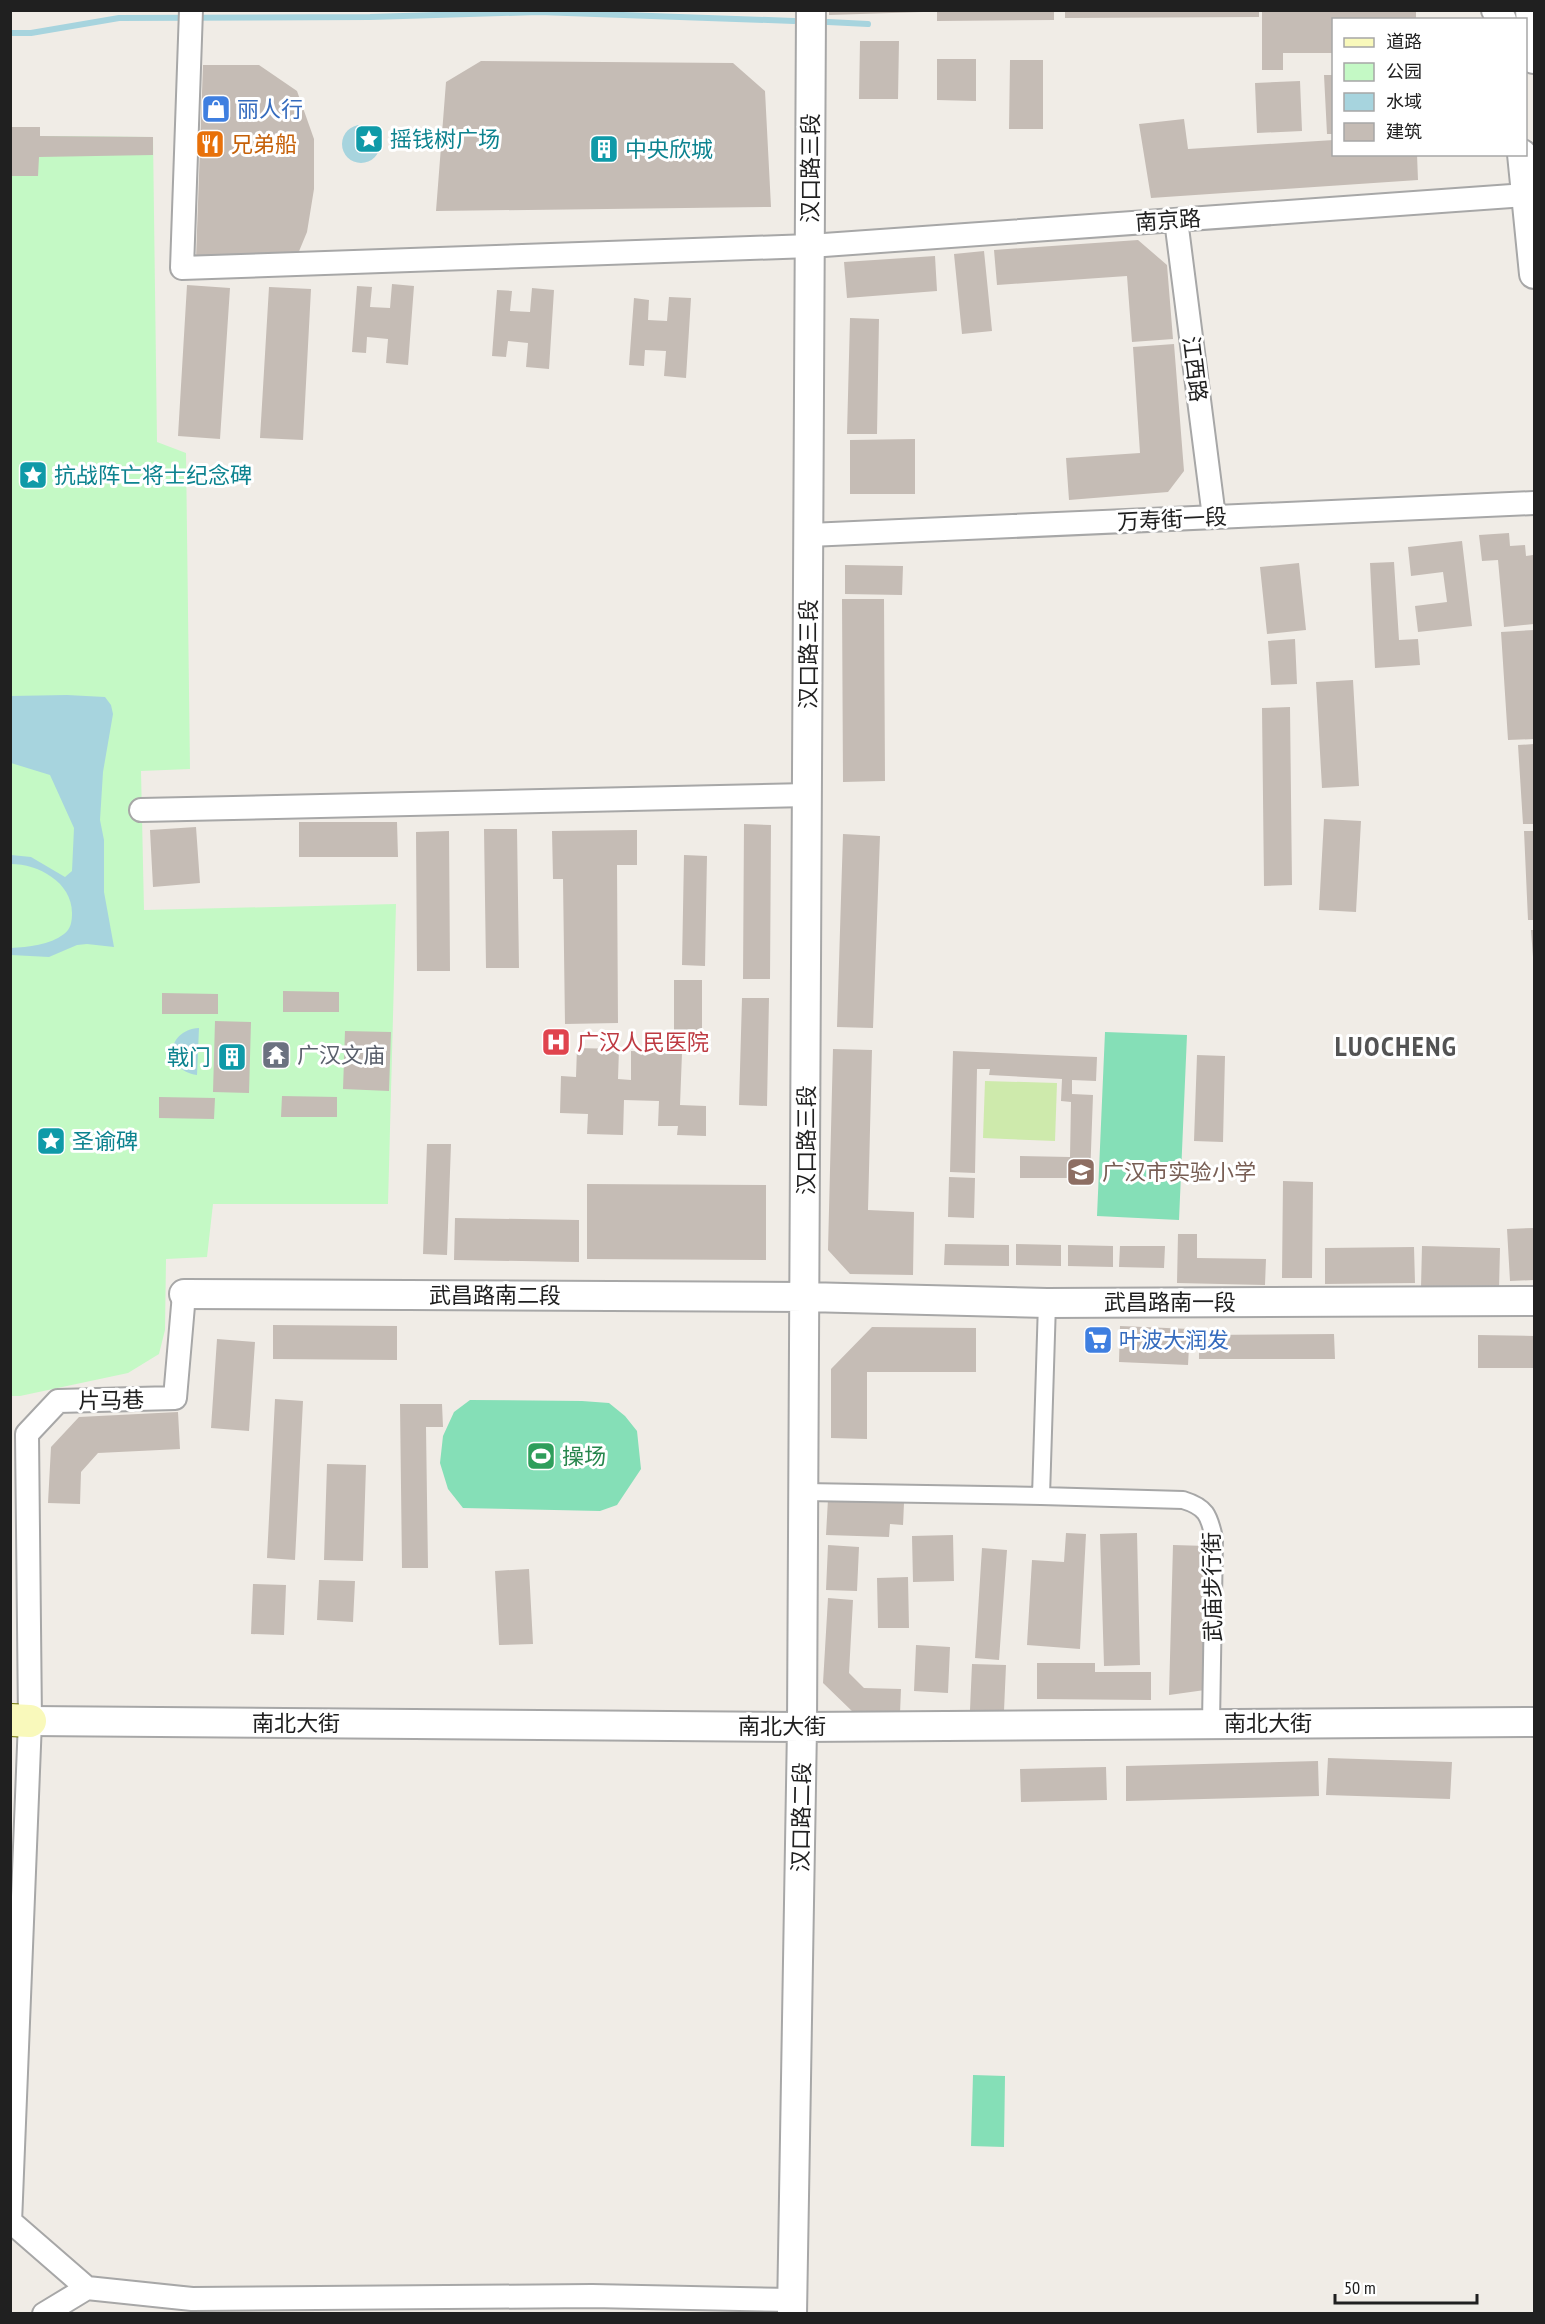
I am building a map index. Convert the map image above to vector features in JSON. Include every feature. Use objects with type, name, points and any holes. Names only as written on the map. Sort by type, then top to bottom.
[{"type":"street","name":"汉口路三段","points":[[805,1297],[811,10]]},
{"type":"street","name":"南京路","points":[[191,16],[182,268],[810,246],[1526,195]]},
{"type":"street","points":[[1522,156],[1534,274]]},
{"type":"street","name":"江西路","points":[[1176,220],[1214,517]]},
{"type":"street","name":"万寿街一段","points":[[809,535],[1534,503]]},
{"type":"street","points":[[141,810],[808,795]]},
{"type":"street","name":"武昌路南二段","points":[[184,1294],[805,1297]]},
{"type":"street","name":"片马巷","points":[[20,1721],[27,1434],[58,1401],[175,1398],[184,1294]]},
{"type":"street","name":"武昌路南一段","points":[[805,1297],[1047,1303],[1534,1301]]},
{"type":"street","name":"汉口路二段","points":[[792,2307],[802,1727],[805,1297]]},
{"type":"street","points":[[1041,1496],[1047,1303]]},
{"type":"street","name":"武庙步行街","points":[[804,1492],[1183,1500],[1198,1505],[1210,1518],[1215,1538],[1211,1723]]},
{"type":"street","points":[[20,1721],[11,2222],[87,2288],[192,2299],[592,2296],[792,2307]]},
{"type":"street","name":"南北大街","points":[[20,1721],[802,1727],[1534,1722]]},
{"type":"street","points":[[44,2313],[87,2288]]},
{"type":"green space","points":[[10,127],[40,136],[153,137],[157,442],[186,453],[190,769],[141,771],[144,910],[396,904],[388,1204],[213,1204],[207,1257],[166,1259],[165,1330],[159,1354],[128,1373],[20,1396],[11,1396]]},
{"type":"green space","points":[[1105,1032],[1187,1035],[1179,1220],[1097,1216]]},
{"type":"green space","points":[[985,1081],[1057,1083],[1055,1141],[983,1138]]},
{"type":"green space","name":"操场","points":[[470,1400],[609,1403],[625,1416],[637,1431],[641,1469],[617,1505],[600,1511],[463,1508],[448,1489],[440,1463],[443,1436],[454,1412]]},
{"type":"green space","points":[[973,2075],[1005,2076],[1004,2147],[971,2146]]},
{"type":"water","points":[[361,125],[375,130],[380,144],[375,158],[361,163],[347,158],[342,144],[347,130]]},
{"type":"water","points":[[11,696],[105,697],[111,705],[113,714],[103,772],[100,820],[104,840],[104,892],[114,947],[87,944],[77,945],[49,957],[11,955],[11,948],[46,943],[64,934],[71,925],[72,913],[66,892],[60,884],[42,871],[11,864],[11,855],[31,857],[65,877],[72,871],[74,828],[50,775],[11,763]]},
{"type":"water","points":[[199,1028],[197,1075],[186,1072],[178,1066],[172,1050],[180,1035],[188,1030]]},
{"type":"building","points":[[829,10],[923,10],[923,12],[829,15]]},
{"type":"building","points":[[937,10],[1054,10],[1054,20],[937,21]]},
{"type":"building","points":[[1065,10],[1259,10],[1259,17],[1065,18]]},
{"type":"building","points":[[1262,10],[1416,10],[1416,18],[1332,18],[1332,53],[1283,53],[1283,70],[1262,70]]},
{"type":"building","points":[[860,41],[899,41],[898,99],[859,99]]},
{"type":"building","points":[[937,59],[976,59],[976,101],[937,100]]},
{"type":"building","points":[[1010,60],[1043,60],[1043,129],[1009,129]]},
{"type":"building","name":"中央欣城","points":[[481,61],[733,63],[765,91],[771,207],[436,211],[446,82]]},
{"type":"building","points":[[203,65],[259,65],[297,91],[314,139],[314,189],[307,232],[295,261],[196,259]]},
{"type":"building","points":[[1324,75],[1332,75],[1332,134],[1327,134]]},
{"type":"building","points":[[1300,81],[1302,131],[1257,133],[1255,83]]},
{"type":"building","points":[[1184,119],[1188,149],[1332,140],[1332,156],[1417,156],[1418,180],[1151,198],[1139,124]]},
{"type":"building","points":[[10,127],[40,127],[40,136],[153,137],[153,155],[39,157],[38,176],[10,176]]},
{"type":"building","points":[[1138,240],[1167,265],[1173,339],[1132,342],[1127,276],[997,285],[994,250]]},
{"type":"building","points":[[984,251],[992,331],[962,334],[954,254]]},
{"type":"building","points":[[935,256],[937,291],[847,298],[844,262]]},
{"type":"building","points":[[392,284],[414,286],[408,365],[386,363],[388,339],[367,337],[366,353],[352,352],[357,286],[372,287],[370,307],[390,308]]},
{"type":"building","points":[[187,285],[230,288],[220,439],[178,436]]},
{"type":"building","points":[[269,287],[311,289],[303,440],[260,438]]},
{"type":"building","points":[[532,288],[554,290],[549,369],[526,367],[528,343],[508,341],[506,357],[492,356],[497,290],[512,291],[510,311],[530,312]]},
{"type":"building","points":[[669,297],[691,298],[686,378],[664,376],[666,351],[645,350],[644,366],[629,365],[634,298],[649,300],[648,320],[667,321]]},
{"type":"building","points":[[850,318],[879,319],[877,434],[847,434]]},
{"type":"building","points":[[1174,344],[1184,471],[1168,492],[1069,500],[1066,458],[1140,453],[1133,347]]},
{"type":"building","points":[[915,439],[915,494],[850,494],[850,440]]},
{"type":"building","points":[[1509,533],[1510,546],[1525,545],[1526,556],[1533,555],[1534,624],[1504,627],[1498,560],[1482,561],[1479,535]]},
{"type":"building","points":[[1462,541],[1472,626],[1418,632],[1415,606],[1447,602],[1443,572],[1411,576],[1408,547]]},
{"type":"building","points":[[1394,562],[1399,640],[1418,639],[1420,665],[1375,668],[1370,563]]},
{"type":"building","points":[[1299,563],[1306,630],[1267,634],[1260,567]]},
{"type":"building","points":[[845,565],[903,566],[902,595],[845,594]]},
{"type":"building","points":[[842,599],[884,599],[885,781],[843,782]]},
{"type":"building","points":[[1534,630],[1534,739],[1508,740],[1501,632]]},
{"type":"building","points":[[1295,639],[1297,684],[1271,685],[1268,641]]},
{"type":"building","points":[[1353,680],[1359,786],[1322,788],[1316,682]]},
{"type":"building","points":[[1290,707],[1292,885],[1264,886],[1262,708]]},
{"type":"building","points":[[1534,744],[1534,824],[1523,824],[1518,745]]},
{"type":"building","points":[[1324,819],[1361,821],[1356,912],[1319,910]]},
{"type":"building","points":[[299,822],[397,822],[398,857],[299,857]]},
{"type":"building","points":[[744,824],[771,825],[770,979],[743,979]]},
{"type":"building","points":[[196,827],[200,883],[153,887],[150,830]]},
{"type":"building","points":[[484,829],[517,829],[519,968],[486,968]]},
{"type":"building","points":[[637,830],[637,865],[617,865],[618,1023],[565,1024],[563,879],[553,879],[552,831]]},
{"type":"building","points":[[449,831],[450,971],[417,971],[416,832]]},
{"type":"building","points":[[1524,831],[1534,831],[1534,920],[1528,920]]},
{"type":"building","points":[[843,834],[880,836],[873,1028],[837,1027]]},
{"type":"building","points":[[684,855],[707,856],[705,966],[682,965]]},
{"type":"building","points":[[1531,930],[1534,930],[1533,957]]},
{"type":"building","points":[[674,980],[702,980],[702,1037],[674,1037]]},
{"type":"building","points":[[283,991],[339,992],[339,1012],[283,1012]]},
{"type":"building","points":[[162,993],[218,994],[218,1014],[162,1014]]},
{"type":"building","points":[[742,998],[769,998],[767,1106],[739,1105]]},
{"type":"building","name":"戟门","points":[[215,1021],[251,1022],[249,1093],[213,1092]]},
{"type":"building","points":[[345,1031],[391,1032],[389,1091],[343,1089]]},
{"type":"building","points":[[577,1048],[619,1049],[618,1079],[631,1080],[631,1051],[682,1053],[680,1105],[706,1106],[706,1136],[677,1135],[678,1126],[658,1126],[659,1101],[624,1100],[623,1135],[587,1134],[588,1114],[560,1113],[561,1076],[576,1077]]},
{"type":"building","points":[[833,1049],[872,1050],[868,1210],[914,1212],[913,1275],[850,1274],[828,1250]]},
{"type":"building","points":[[953,1051],[1097,1057],[1096,1081],[1072,1080],[1072,1094],[1093,1095],[1090,1178],[1020,1178],[1020,1156],[1070,1157],[1071,1102],[1061,1101],[1062,1079],[989,1075],[990,1069],[977,1069],[975,1173],[950,1172]]},
{"type":"building","points":[[1197,1055],[1225,1056],[1223,1142],[1194,1141]]},
{"type":"building","points":[[282,1096],[337,1097],[337,1117],[281,1117]]},
{"type":"building","points":[[159,1097],[215,1098],[214,1119],[159,1118]]},
{"type":"building","points":[[50,1130],[58,1133],[61,1141],[58,1149],[50,1152],[42,1149],[39,1141],[42,1133]]},
{"type":"building","points":[[427,1144],[451,1144],[447,1255],[423,1254]]},
{"type":"building","points":[[949,1177],[975,1178],[974,1218],[948,1217]]},
{"type":"building","points":[[1283,1181],[1313,1182],[1312,1278],[1282,1278]]},
{"type":"building","points":[[587,1184],[766,1185],[766,1260],[587,1259]]},
{"type":"building","points":[[455,1218],[579,1220],[579,1262],[454,1260]]},
{"type":"building","points":[[1534,1228],[1534,1280],[1510,1281],[1507,1229]]},
{"type":"building","points":[[1178,1234],[1197,1234],[1197,1258],[1266,1259],[1265,1285],[1177,1283]]},
{"type":"building","points":[[945,1244],[1009,1245],[1009,1266],[944,1265]]},
{"type":"building","points":[[1016,1244],[1061,1245],[1061,1266],[1016,1265]]},
{"type":"building","points":[[1068,1245],[1113,1246],[1113,1267],[1068,1266]]},
{"type":"building","points":[[1120,1246],[1165,1246],[1164,1268],[1119,1267]]},
{"type":"building","points":[[1422,1246],[1500,1248],[1499,1290],[1421,1288]]},
{"type":"building","points":[[1414,1247],[1415,1283],[1325,1284],[1325,1248]]},
{"type":"building","points":[[273,1325],[397,1326],[397,1360],[273,1359]]},
{"type":"building","points":[[1120,1326],[1190,1329],[1188,1365],[1119,1362]]},
{"type":"building","points":[[872,1327],[976,1328],[976,1372],[867,1372],[867,1439],[831,1438],[831,1369]]},
{"type":"building","points":[[1334,1334],[1335,1359],[1199,1359],[1199,1335]]},
{"type":"building","points":[[1478,1335],[1534,1336],[1534,1368],[1478,1368]]},
{"type":"building","points":[[217,1339],[255,1342],[249,1431],[211,1428]]},
{"type":"building","points":[[275,1399],[303,1401],[295,1560],[267,1558]]},
{"type":"building","points":[[400,1404],[442,1404],[443,1427],[426,1427],[428,1568],[402,1568]]},
{"type":"building","points":[[178,1412],[180,1449],[98,1453],[81,1472],[80,1504],[48,1503],[51,1447],[79,1417]]},
{"type":"building","points":[[327,1464],[366,1465],[363,1561],[324,1560]]},
{"type":"building","points":[[828,1499],[904,1503],[903,1525],[890,1524],[889,1537],[826,1535]]},
{"type":"building","points":[[1066,1533],[1086,1534],[1080,1649],[1027,1645],[1032,1560],[1064,1562]]},
{"type":"building","points":[[1137,1533],[1140,1665],[1104,1666],[1100,1534]]},
{"type":"building","points":[[953,1535],[954,1581],[913,1582],[912,1536]]},
{"type":"building","points":[[828,1545],[859,1547],[857,1591],[826,1590]]},
{"type":"building","points":[[1173,1545],[1207,1546],[1205,1690],[1169,1695]]},
{"type":"building","points":[[982,1548],[1007,1550],[999,1660],[975,1658]]},
{"type":"building","points":[[529,1569],[533,1644],[499,1645],[495,1571]]},
{"type":"building","points":[[908,1577],[909,1628],[878,1628],[877,1578]]},
{"type":"building","points":[[319,1580],[355,1581],[353,1622],[317,1620]]},
{"type":"building","points":[[253,1584],[286,1585],[284,1635],[251,1634]]},
{"type":"building","points":[[828,1598],[853,1600],[849,1673],[864,1688],[901,1689],[900,1713],[854,1713],[823,1683]]},
{"type":"building","points":[[916,1645],[950,1647],[948,1693],[914,1691]]},
{"type":"building","points":[[1037,1663],[1095,1663],[1095,1672],[1151,1672],[1151,1700],[1037,1699]]},
{"type":"building","points":[[972,1664],[1006,1665],[1004,1711],[970,1710]]},
{"type":"building","points":[[1328,1758],[1452,1762],[1450,1799],[1326,1795]]},
{"type":"building","points":[[1318,1761],[1319,1796],[1126,1801],[1126,1766]]},
{"type":"building","points":[[1106,1767],[1107,1800],[1021,1802],[1020,1769]]},
{"type":"waterway","points":[[10,33],[31,33],[119,18],[370,17],[539,12],[794,21]]},
{"type":"waterway","points":[[828,22],[868,24]]},
{"type":"place","name":"丽人行","points":[[216,109]]},
{"type":"place","name":"摇钱树广场","points":[[369,139]]},
{"type":"place","name":"兄弟船","points":[[210,144]]},
{"type":"place","name":"中央欣城","points":[[604,149]]},
{"type":"place","name":"抗战阵亡将士纪念碑","points":[[33,475]]},
{"type":"place","name":"广汉人民医院","points":[[556,1042]]},
{"type":"place","name":"广汉文庙","points":[[276,1055]]},
{"type":"place","name":"戟门","points":[[232,1057]]},
{"type":"place","name":"圣谕碑","points":[[51,1141]]},
{"type":"place","name":"广汉市实验小学","points":[[1081,1172]]},
{"type":"place","name":"叶波大润发","points":[[1098,1340]]},
{"type":"place","name":"操场","points":[[541,1456]]},
{"type":"district","name":"LUOCHENG","points":[[1396,1045]]}]
